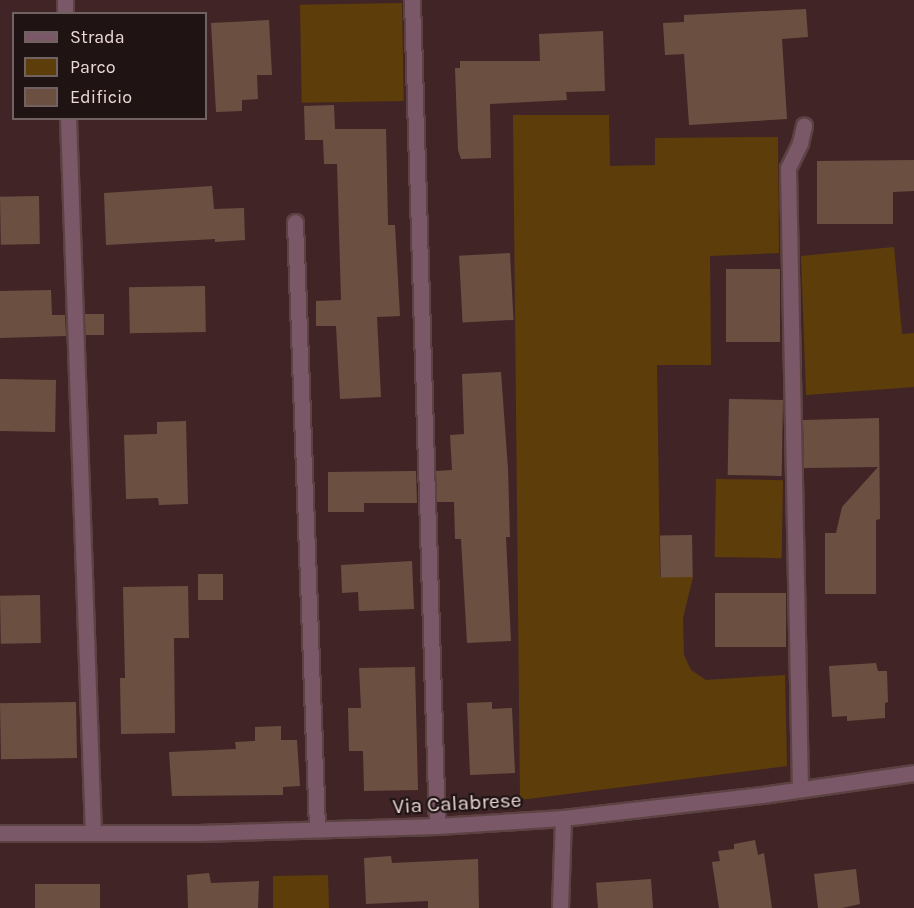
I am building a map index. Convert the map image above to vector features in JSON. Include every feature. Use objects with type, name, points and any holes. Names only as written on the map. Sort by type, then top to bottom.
[{"type":"street","points":[[412,0],[437,826]]},
{"type":"street","points":[[68,120],[93,833]]},
{"type":"street","points":[[800,788],[788,168],[800,143],[804,125]]},
{"type":"street","points":[[295,222],[317,829]]},
{"type":"street","name":"Via Calabrese","points":[[0,833],[437,826],[563,818],[914,773]]},
{"type":"street","points":[[560,908],[563,818]]},
{"type":"green space","points":[[402,3],[404,101],[302,103],[300,5]]},
{"type":"green space","points":[[513,115],[609,115],[610,166],[655,165],[655,138],[778,137],[779,253],[710,256],[711,365],[657,365],[660,577],[693,577],[683,618],[684,655],[691,670],[706,680],[785,675],[787,766],[520,800]]},
{"type":"green space","points":[[894,247],[902,334],[914,333],[914,387],[806,395],[801,256]]},
{"type":"green space","points":[[716,479],[783,480],[782,558],[715,557]]},
{"type":"green space","points":[[328,875],[329,908],[273,908],[273,876]]},
{"type":"building","points":[[806,9],[808,37],[782,39],[787,119],[689,125],[684,54],[665,55],[663,23],[684,22],[684,15]]},
{"type":"building","points":[[269,20],[272,75],[257,75],[258,99],[242,100],[242,111],[216,112],[211,23]]},
{"type":"building","points":[[603,31],[605,91],[566,92],[567,100],[490,104],[491,158],[461,159],[458,150],[455,68],[460,68],[460,61],[540,61],[539,34]]},
{"type":"building","points":[[334,105],[335,129],[386,129],[388,225],[395,225],[400,316],[377,317],[381,397],[340,399],[336,326],[316,326],[316,301],[341,300],[337,164],[324,164],[323,140],[305,140],[304,106]]},
{"type":"building","points":[[914,160],[914,191],[893,192],[893,224],[817,224],[817,161]]},
{"type":"building","points":[[212,186],[214,209],[244,208],[245,240],[215,242],[215,239],[106,245],[104,193]]},
{"type":"building","points":[[39,196],[40,244],[1,245],[0,197]]},
{"type":"building","points":[[510,253],[514,320],[463,323],[459,256]]},
{"type":"building","points":[[726,269],[780,269],[780,342],[726,342]]},
{"type":"building","points":[[205,286],[206,332],[130,333],[129,287]]},
{"type":"building","points":[[51,290],[52,315],[65,315],[66,336],[0,338],[0,291]]},
{"type":"building","points":[[85,314],[104,314],[104,335],[85,335]]},
{"type":"building","points":[[501,372],[508,469],[510,537],[506,537],[511,641],[467,643],[461,539],[455,539],[454,502],[437,502],[436,471],[452,470],[450,435],[464,434],[462,374]]},
{"type":"building","points":[[0,379],[56,380],[55,432],[0,431]]},
{"type":"building","points":[[729,399],[783,400],[782,476],[728,475]]},
{"type":"building","points":[[879,418],[880,519],[876,520],[876,594],[825,594],[825,533],[836,533],[842,507],[878,467],[804,468],[803,420]]},
{"type":"building","points":[[186,421],[188,504],[159,505],[158,498],[126,499],[124,435],[157,434],[157,422]]},
{"type":"building","points":[[416,471],[417,503],[364,503],[364,512],[328,512],[328,472]]},
{"type":"building","points":[[692,535],[693,577],[661,578],[660,536]]},
{"type":"building","points":[[412,561],[414,609],[359,611],[358,592],[342,593],[341,565]]},
{"type":"building","points":[[198,574],[223,574],[223,600],[198,600]]},
{"type":"building","points":[[188,586],[189,638],[174,638],[175,733],[121,734],[120,678],[125,678],[123,587]]},
{"type":"building","points":[[715,593],[786,593],[786,647],[715,647]]},
{"type":"building","points":[[40,595],[41,643],[1,644],[0,596]]},
{"type":"building","points":[[876,663],[878,671],[887,671],[888,702],[885,703],[885,718],[847,721],[847,716],[832,717],[829,666]]},
{"type":"building","points":[[415,667],[418,790],[364,791],[363,751],[349,751],[348,708],[361,708],[359,668]]},
{"type":"building","points":[[76,702],[77,758],[1,759],[0,703]]},
{"type":"building","points":[[492,702],[492,709],[512,708],[515,773],[470,775],[467,703]]},
{"type":"building","points":[[281,726],[281,740],[297,740],[300,786],[283,787],[283,795],[172,796],[169,752],[236,749],[235,742],[255,741],[255,727]]},
{"type":"building","points":[[755,840],[758,855],[764,853],[772,908],[719,908],[712,862],[720,861],[718,851],[734,849],[734,844]]},
{"type":"building","points":[[391,856],[392,863],[478,859],[479,908],[428,908],[428,901],[366,904],[364,858]]},
{"type":"building","points":[[856,869],[860,904],[842,908],[818,908],[814,874]]},
{"type":"building","points":[[209,873],[211,883],[259,881],[258,908],[188,908],[187,875]]},
{"type":"building","points":[[651,879],[653,908],[598,908],[596,883]]},
{"type":"building","points":[[35,884],[100,884],[100,908],[35,908]]}]
